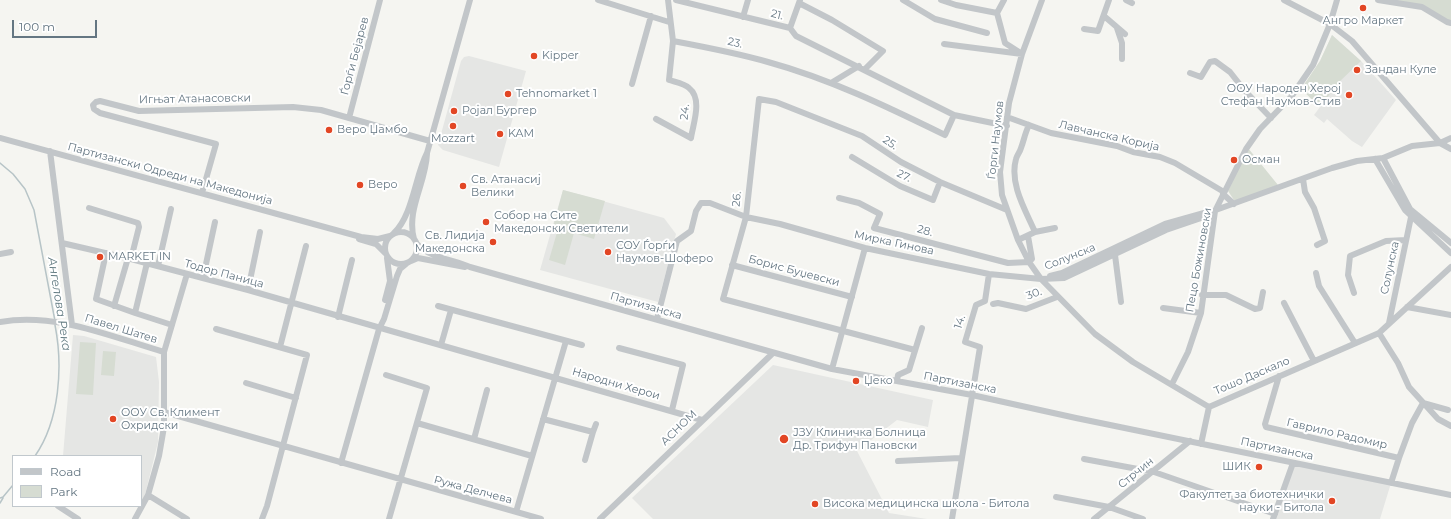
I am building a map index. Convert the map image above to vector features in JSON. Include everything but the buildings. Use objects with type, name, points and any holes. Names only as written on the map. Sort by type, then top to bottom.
[{"type":"street","name":"Ѓорѓи Бејарев","points":[[349,118],[380,0]]},
{"type":"street","points":[[379,329],[380,318],[390,280],[385,244],[392,234],[401,226],[405,217],[427,153],[470,0]]},
{"type":"street","points":[[598,0],[669,22]]},
{"type":"street","points":[[668,0],[669,22],[673,40]]},
{"type":"street","name":"21.","points":[[676,0],[790,28],[796,36],[954,115],[1007,126]]},
{"type":"street","points":[[743,17],[748,0]]},
{"type":"street","points":[[903,0],[935,19],[987,33]]},
{"type":"street","points":[[941,0],[956,5],[997,13]]},
{"type":"street","points":[[1004,0],[997,13],[1005,43],[1022,54]]},
{"type":"street","name":"Ѓорги Наумов","points":[[1041,279],[1029,262],[1006,210],[1002,196],[1000,172],[1009,103],[1022,54],[1042,0]]},
{"type":"street","points":[[1084,29],[1098,30],[1110,0]]},
{"type":"street","points":[[1126,0],[1132,3]]},
{"type":"street","points":[[1284,0],[1330,24],[1352,41],[1440,143],[1451,149]]},
{"type":"street","name":"Пецо Божиновски","points":[[1172,384],[1188,352],[1200,314],[1215,211],[1246,149],[1260,129],[1291,97],[1312,65],[1330,24],[1337,0]]},
{"type":"street","points":[[1378,0],[1422,7],[1446,22],[1451,23]]},
{"type":"street","points":[[790,28],[799,2]]},
{"type":"street","name":"21.","points":[[799,2],[883,51],[862,68]]},
{"type":"street","points":[[632,84],[651,16]]},
{"type":"street","points":[[1104,16],[1125,34]]},
{"type":"street","points":[[1117,28],[1122,43],[1122,59]]},
{"type":"street","name":"23.","points":[[673,40],[769,62],[831,83],[872,99],[945,135],[954,115]]},
{"type":"street","name":"24.","points":[[656,119],[691,138],[697,106],[695,95],[689,87],[669,80],[673,40]]},
{"type":"street","points":[[944,44],[1022,54]]},
{"type":"street","points":[[1190,73],[1201,77],[1210,62],[1214,61],[1230,72],[1245,91],[1271,118]]},
{"type":"street","points":[[831,83],[862,68]]},
{"type":"street","name":"25.","points":[[759,99],[776,102],[862,136],[901,162],[940,182],[1006,210]]},
{"type":"street","name":"26.","points":[[759,99],[746,217],[722,299],[843,331]]},
{"type":"street","name":"Игњат Атанасовски","points":[[202,193],[216,144],[100,113],[94,109],[93,105],[100,101],[139,112],[293,107],[321,110],[430,141]]},
{"type":"street","name":"Лавчанска Корија","points":[[1007,117],[1051,133],[1117,146],[1134,152],[1160,157],[1175,163],[1223,193],[1234,204]]},
{"type":"street","points":[[1030,125],[1024,134],[1021,149],[1016,159],[1014,175],[1023,205],[1035,232]]},
{"type":"street","name":"Партизански Одреди на Македонија","points":[[0,138],[335,229],[372,238],[392,234]]},
{"type":"street","name":"Солунска","points":[[1041,279],[1062,273],[1165,224],[1215,211],[1357,161],[1383,158],[1412,146],[1440,143],[1451,138]]},
{"type":"street","points":[[50,151],[72,324]]},
{"type":"street","points":[[341,463],[379,329],[397,276],[416,253],[412,218],[427,166],[427,153]]},
{"type":"street","name":"27.","points":[[852,157],[900,186],[933,200],[940,182]]},
{"type":"street","points":[[1383,158],[1410,209],[1451,243]]},
{"type":"street","points":[[1375,159],[1405,210],[1451,253]]},
{"type":"street","points":[[1303,179],[1305,192],[1314,208],[1325,241],[1317,245]]},
{"type":"street","name":"28.","points":[[839,198],[859,203],[880,214],[874,228],[1008,263],[1029,262]]},
{"type":"street","name":"Мирка Гинова","points":[[657,319],[677,241],[691,231],[697,206],[706,202],[746,217],[780,224],[865,248],[989,274],[1041,279]]},
{"type":"street","points":[[88,208],[138,223],[139,227],[130,259],[114,306]]},
{"type":"street","points":[[158,266],[171,209]]},
{"type":"street","name":"Солунска","points":[[1041,279],[1064,278],[1166,230],[1210,215],[1215,211]]},
{"type":"street","name":"Солунска","points":[[1389,324],[1411,217]]},
{"type":"street","points":[[203,278],[215,222]]},
{"type":"street","points":[[1018,240],[1035,232],[1055,228]]},
{"type":"street","name":"Партизански Одреди на Македонија","points":[[335,229],[376,244],[386,255]]},
{"type":"street","points":[[248,290],[260,232]]},
{"type":"street","points":[[392,234],[405,232],[415,241]]},
{"type":"street","points":[[1028,236],[1032,259],[1029,262]]},
{"type":"street","points":[[1354,293],[1348,275],[1350,256],[1386,241],[1406,240]]},
{"type":"street","name":"Партизанска","points":[[415,241],[421,249],[429,253],[454,260],[470,267]]},
{"type":"street","name":"Тодор Паница","points":[[62,243],[147,263],[248,290],[379,329]]},
{"type":"street","points":[[280,347],[306,246]]},
{"type":"street","points":[[832,369],[865,248]]},
{"type":"street","points":[[0,254],[12,252]]},
{"type":"street","points":[[106,253],[96,299],[172,325]]},
{"type":"street","points":[[386,255],[396,264],[409,262]]},
{"type":"street","points":[[1115,255],[1121,302]]},
{"type":"street","name":"Партизанска","points":[[409,262],[418,258],[470,267],[832,369],[972,395],[1190,442],[1451,495]]},
{"type":"street","points":[[338,317],[352,260]]},
{"type":"street","points":[[135,313],[147,263]]},
{"type":"street","name":"Борис Буџевски","points":[[732,265],[852,297]]},
{"type":"street","points":[[1451,267],[1379,333],[1398,363],[1409,387],[1438,419],[1451,426]]},
{"type":"street","points":[[1316,273],[1319,286],[1355,343]]},
{"type":"street","points":[[142,506],[148,495],[159,456],[164,412],[164,352],[187,274]]},
{"type":"street","name":"14.","points":[[972,395],[980,347],[965,342],[976,305],[985,301],[989,274]]},
{"type":"street","name":"Тошо Даскало","points":[[1041,279],[1057,297],[1114,349],[1208,407],[1379,333]]},
{"type":"street","points":[[1202,295],[1226,295],[1255,309],[1260,308],[1263,292]]},
{"type":"street","name":"30.","points":[[993,304],[998,303],[1026,309],[1057,297]]},
{"type":"street","points":[[1284,303],[1314,361]]},
{"type":"street","points":[[438,306],[582,345]]},
{"type":"street","points":[[1407,307],[1451,315]]},
{"type":"street","points":[[1163,308],[1200,314]]},
{"type":"street","points":[[441,345],[451,310]]},
{"type":"street","name":"Павел Шатев","points":[[0,322],[33,320],[72,324],[164,352]]},
{"type":"street","points":[[896,381],[898,375],[909,370],[922,328]]},
{"type":"street","points":[[216,329],[314,357]]},
{"type":"street","name":"Народни Херои","points":[[379,329],[555,377],[702,420]]},
{"type":"street","points":[[843,331],[915,350]]},
{"type":"street","name":"Народни Херои","points":[[555,377],[566,341]]},
{"type":"street","name":"Народни Херои","points":[[619,348],[683,365],[672,410]]},
{"type":"street","name":"АСНОМ","points":[[600,519],[773,353]]},
{"type":"street","points":[[262,519],[267,506],[307,355]]},
{"type":"street","points":[[386,375],[427,388],[389,519]]},
{"type":"street","name":"Гаврило Радомир","points":[[1279,376],[1265,424],[1266,428],[1399,458],[1412,423],[1423,403]]},
{"type":"street","points":[[516,512],[555,377]]},
{"type":"street","points":[[246,383],[296,398]]},
{"type":"street","points":[[474,439],[487,390]]},
{"type":"street","points":[[952,519],[960,458],[972,395]]},
{"type":"street","points":[[1423,403],[1448,410]]},
{"type":"street","points":[[1201,444],[1208,407]]},
{"type":"street","name":"Ружа Делчева","points":[[164,412],[541,519]]},
{"type":"street","points":[[543,420],[593,432]]},
{"type":"street","points":[[417,423],[532,456]]},
{"type":"street","points":[[585,460],[596,424]]},
{"type":"street","name":"Стрчин","points":[[1094,519],[1190,442]]},
{"type":"street","points":[[898,461],[960,458]]},
{"type":"street","points":[[1391,483],[1399,458]]},
{"type":"street","points":[[1084,459],[1154,472],[1274,516],[1293,463]]},
{"type":"street","points":[[148,495],[187,519]]},
{"type":"street","points":[[1056,497],[1109,507],[1143,519]]},
{"type":"street","points":[[60,507],[78,519]]},
{"type":"street","points":[[135,519],[142,507]]},
{"type":"shaded area","name":"ООУ Народен Херој Стефан Наумов-Стив","points":[[1332,35],[1361,61],[1396,100],[1362,147],[1352,141],[1327,119],[1324,123],[1314,115],[1320,107],[1302,89],[1320,61]]},
{"type":"shaded area","points":[[469,56],[526,71],[499,167],[443,150],[438,145],[461,61],[464,57]]},
{"type":"shaded area","name":"СОУ Ѓорѓи Наумов-Шоферо","points":[[563,190],[664,218],[676,234],[658,302],[540,270]]},
{"type":"shaded area","name":"ООУ Св. Климент Охридски","points":[[73,335],[84,336],[156,357],[159,382],[158,442],[142,502],[142,455],[63,455]]},
{"type":"shaded area","name":"ЈЗУ Клиничка Болница Др. Трифун Пановски","points":[[773,365],[933,400],[928,427],[897,420],[857,451],[889,513],[927,519],[653,519],[632,498]]},
{"type":"shaded area","name":"Факултет за биотехнички науки - Битола","points":[[1293,463],[1391,483],[1380,519],[1273,519]]},
{"type":"green space","points":[[1378,0],[1451,0],[1451,23],[1422,7]]},
{"type":"green space","points":[[1332,35],[1361,61],[1339,82],[1320,107],[1301,89],[1320,61]]},
{"type":"green space","points":[[1248,148],[1278,185],[1239,200],[1234,200],[1228,191]]},
{"type":"green space","points":[[563,190],[605,201],[594,239],[574,233],[565,265],[549,260],[558,229],[553,227]]},
{"type":"green space","points":[[80,342],[96,343],[93,395],[76,394]]},
{"type":"green space","points":[[103,351],[116,352],[114,376],[101,375]]},
{"type":"waterway","name":"Ангелова Река","points":[[0,163],[13,174],[25,189],[34,210],[55,321]]},
{"type":"waterway","name":"Ангелова Река","points":[[36,455],[50,426],[57,392],[59,358],[55,325]]},
{"type":"waterway","name":"Ангелова Река","points":[[0,498],[3,497],[12,486]]},
{"type":"waterway","name":"Ангелова Река","points":[[0,503],[3,498]]},
{"type":"place","name":"Ангро Маркет","points":[[1363,8]]},
{"type":"place","name":"Kipper","points":[[534,56]]},
{"type":"place","name":"Зандан Куле","points":[[1357,70]]},
{"type":"place","name":"Tehnomarket 1","points":[[508,94]]},
{"type":"place","name":"ООУ Народен Херој Стефан Наумов-Стив","points":[[1349,95]]},
{"type":"place","name":"Ројал Бургер","points":[[454,111]]},
{"type":"place","name":"Mozzart","points":[[453,126]]},
{"type":"place","name":"Веро Џамбо","points":[[329,130]]},
{"type":"place","name":"KAM","points":[[500,134]]},
{"type":"place","name":"Осман","points":[[1234,160]]},
{"type":"place","name":"Веро","points":[[360,185]]},
{"type":"place","name":"Св. Атанасиј Велики","points":[[463,186]]},
{"type":"place","name":"Собор на Сите Македонски Светители","points":[[486,222]]},
{"type":"place","name":"Св. Лидија Македонска","points":[[493,242]]},
{"type":"place","name":"СОУ Ѓорѓи Наумов-Шоферо","points":[[608,252]]},
{"type":"place","name":"MARKET IN","points":[[100,257]]},
{"type":"place","name":"Џеко","points":[[856,381]]},
{"type":"place","name":"ООУ Св. Климент Охридски","points":[[113,419]]},
{"type":"place","name":"ЈЗУ Клиничка Болница Др. Трифун Пановски","points":[[784,439]]},
{"type":"place","name":"ШИК","points":[[1259,467]]},
{"type":"place","name":"Факултет за биотехнички науки - Битола","points":[[1332,501]]},
{"type":"place","name":"Висока медицинска школа - Битола","points":[[815,504]]}]
